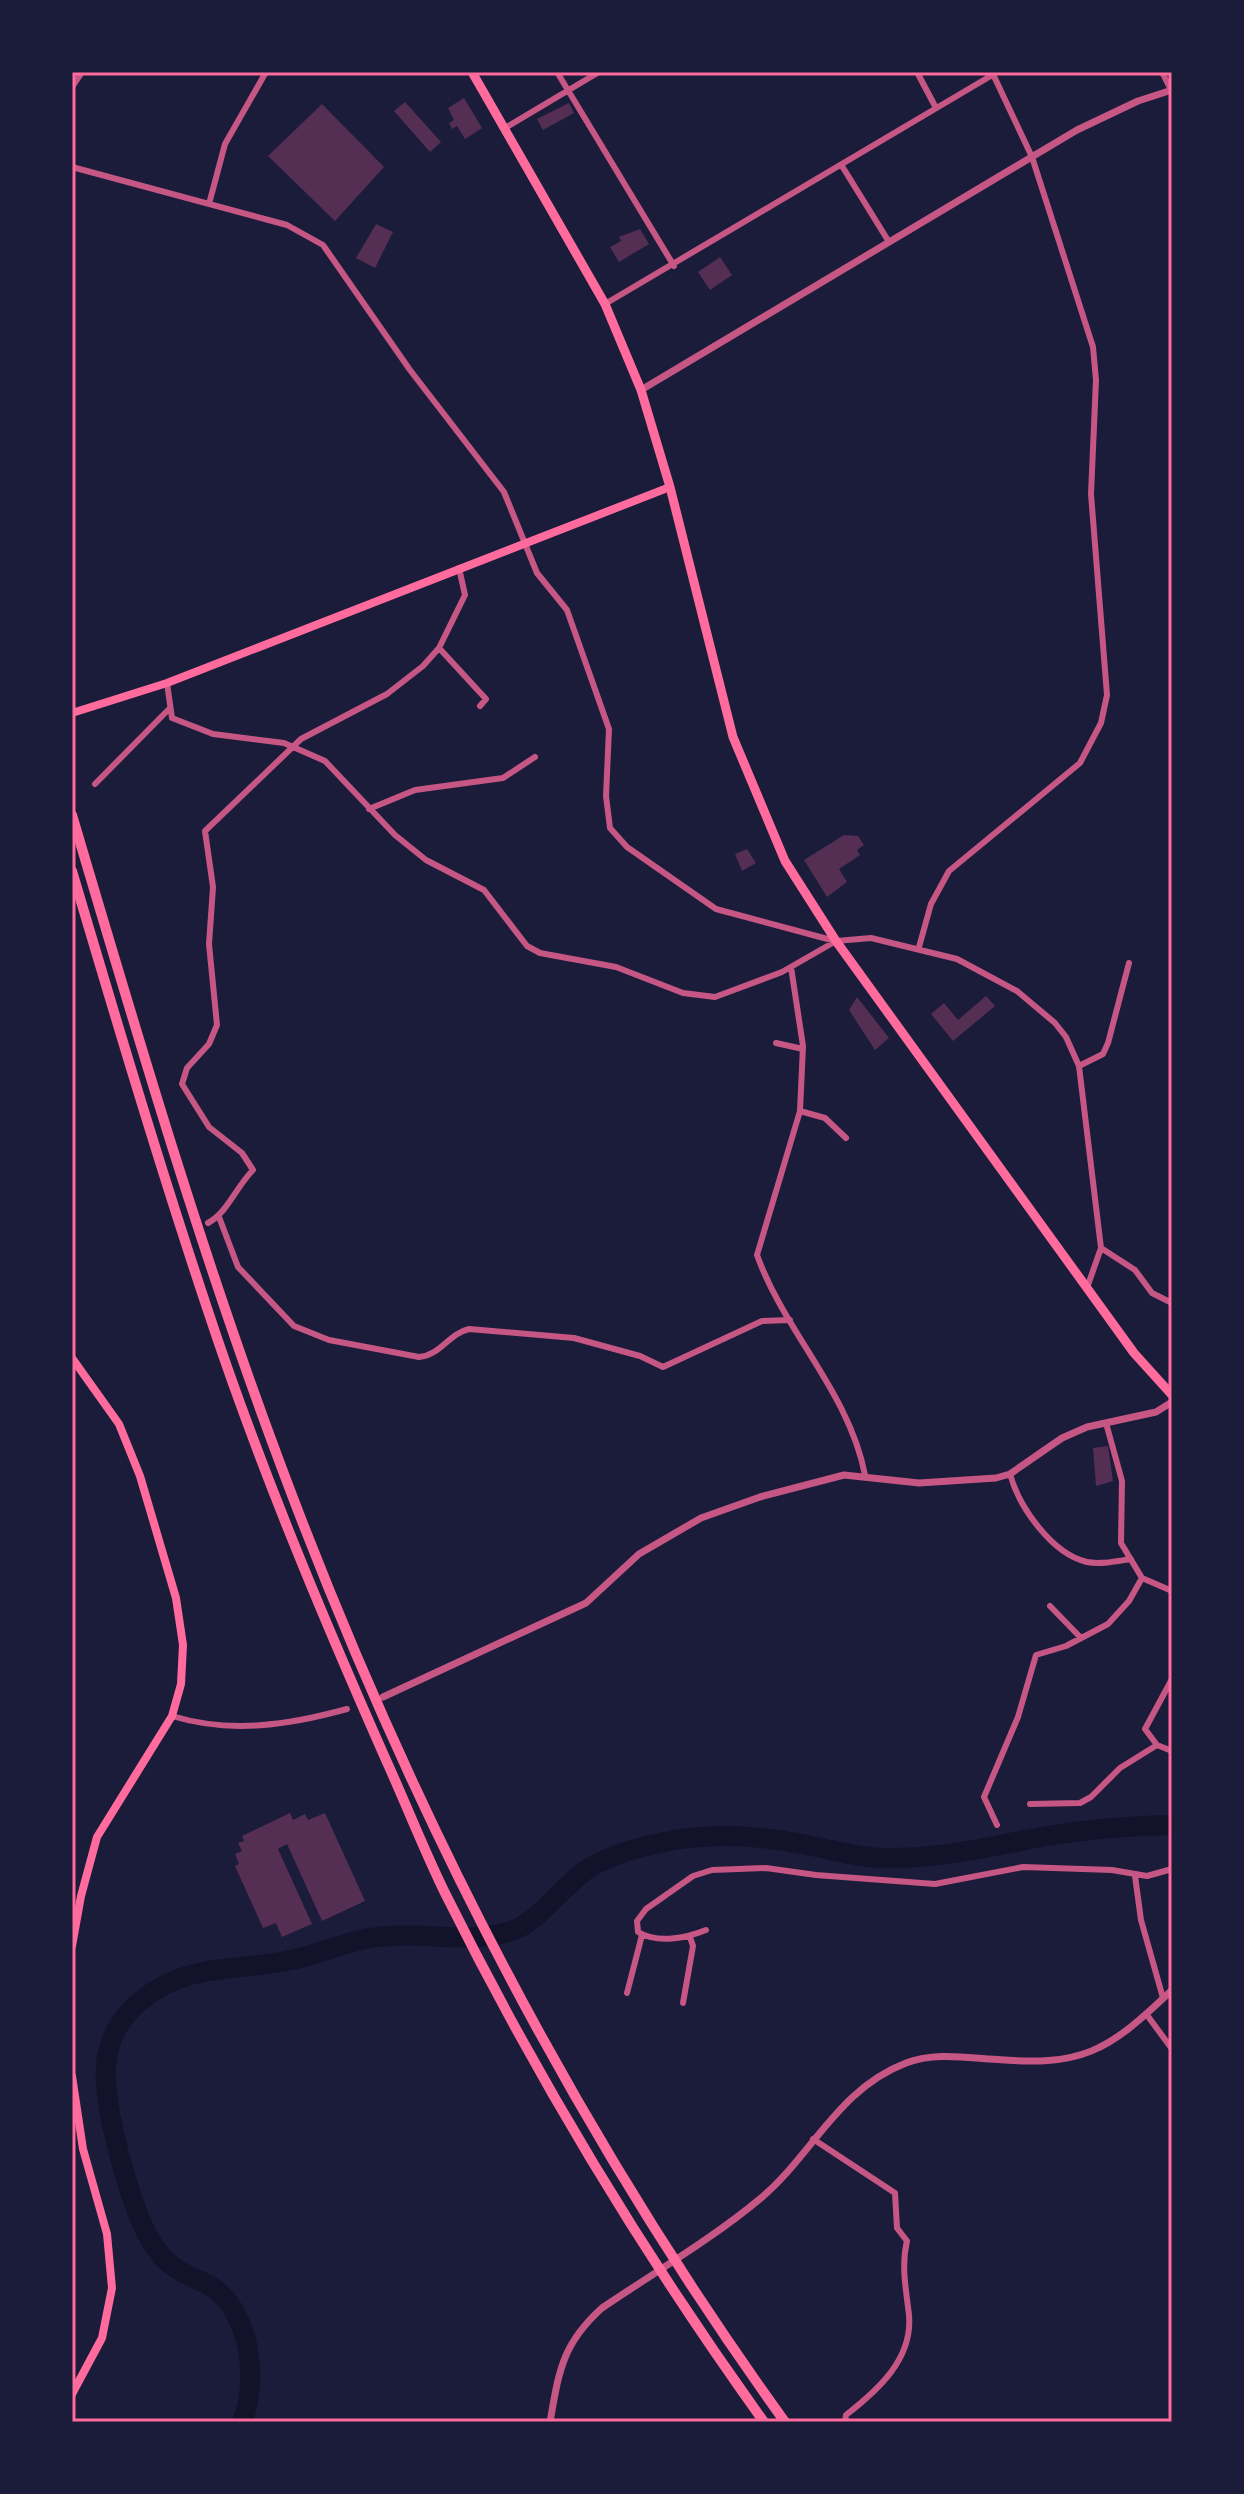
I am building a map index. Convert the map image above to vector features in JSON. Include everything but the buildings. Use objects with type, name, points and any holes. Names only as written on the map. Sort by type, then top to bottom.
[{"type":"highway","points":[[472,72],[605,304],[641,390],[670,487],[739,756],[785,861],[836,941],[1088,1285],[1134,1353],[1172,1395]]},
{"type":"highway","points":[[72,815],[222,1303],[281,1467],[340,1616],[457,1877],[516,1989],[625,2186],[716,2327],[785,2422]]},
{"type":"highway","points":[[72,871],[207,1307],[266,1472],[325,1622],[444,1890],[499,1996],[611,2193],[701,2335],[764,2422]]},
{"type":"main road","points":[[72,713],[167,683],[670,487]]},
{"type":"main road","points":[[72,1358],[119,1424],[140,1476],[176,1598],[183,1665],[172,1716],[97,1837],[72,1946]]},
{"type":"main road","points":[[72,2076],[83,2149],[107,2234],[112,2288],[102,2338],[72,2394]]},
{"type":"street","points":[[72,87],[82,72]]},
{"type":"street","points":[[209,204],[225,144],[266,72]]},
{"type":"street","points":[[557,72],[674,266]]},
{"type":"street","points":[[505,128],[599,72]]},
{"type":"street","points":[[917,72],[936,108]]},
{"type":"street","points":[[641,390],[1107,114],[1172,90],[1162,72]]},
{"type":"street","points":[[605,304],[674,266],[994,73],[1032,157],[1090,333],[1095,362],[1091,494],[1106,679],[1105,710],[1096,737],[1080,763],[949,871],[931,904],[919,947]]},
{"type":"street","points":[[842,166],[889,242]]},
{"type":"street","points":[[72,167],[287,225],[323,245],[410,370],[504,492],[537,573],[567,610],[609,729],[606,796],[610,828],[627,847],[716,909],[836,941],[871,938],[919,947],[957,959],[1017,991],[1055,1023],[1066,1037],[1079,1066],[1101,1248],[1088,1285]]},
{"type":"street","points":[[208,1223],[219,1217],[237,1186],[253,1170],[242,1153],[209,1127],[182,1084],[187,1068],[209,1044],[217,1025],[209,944],[213,887],[205,831],[292,746],[405,682],[439,648],[465,595],[459,568]]},
{"type":"street","points":[[439,648],[486,699],[480,706]]},
{"type":"street","points":[[167,683],[172,718],[213,734],[292,746],[325,761],[369,809],[426,860],[484,890],[527,946],[540,953],[616,967],[699,997],[715,997],[750,986],[836,941]]},
{"type":"street","points":[[95,784],[170,708]]},
{"type":"street","points":[[369,809],[415,790],[503,778],[535,757]]},
{"type":"street","points":[[1079,1066],[1103,1054],[1129,963]]},
{"type":"street","points":[[791,967],[803,1049],[800,1111],[757,1255],[790,1320],[852,1427],[865,1475]]},
{"type":"street","points":[[776,1043],[803,1049]]},
{"type":"street","points":[[800,1111],[825,1118],[846,1138]]},
{"type":"street","points":[[219,1217],[238,1267],[294,1326],[329,1340],[419,1357],[432,1356],[459,1332],[469,1329],[574,1338],[640,1356],[663,1367],[762,1321],[790,1320]]},
{"type":"street","points":[[1101,1248],[1135,1270],[1152,1293],[1172,1303]]},
{"type":"street","points":[[383,1697],[586,1603],[639,1554],[682,1527],[760,1497],[817,1481],[865,1475],[943,1483],[1010,1474],[1062,1438],[1106,1423],[1156,1412],[1172,1402]]},
{"type":"street","points":[[1106,1423],[1122,1481],[1121,1543],[1142,1578],[1172,1591]]},
{"type":"street","points":[[1010,1474],[1031,1515],[1056,1546],[1086,1562],[1131,1559]]},
{"type":"street","points":[[997,1825],[984,1797],[1018,1717],[1031,1663],[1042,1651],[1081,1638],[1118,1614],[1142,1578]]},
{"type":"street","points":[[1050,1606],[1081,1638]]},
{"type":"street","points":[[1172,1679],[1145,1729],[1157,1745],[1172,1751]]},
{"type":"street","points":[[172,1716],[204,1722],[276,1726],[347,1709]]},
{"type":"street","points":[[1030,1804],[1080,1803],[1091,1797],[1120,1768],[1157,1745]]},
{"type":"street","points":[[627,1993],[642,1935],[637,1921],[646,1909],[693,1876],[712,1870],[766,1868],[935,1884],[1040,1866],[1112,1870],[1135,1876],[1158,1875],[1172,1869]]},
{"type":"street","points":[[1135,1876],[1141,1920],[1163,1998]]},
{"type":"street","points":[[642,1935],[669,1939],[690,1937],[706,1930]]},
{"type":"street","points":[[683,2003],[693,1946],[690,1937]]},
{"type":"street","points":[[550,2422],[556,2379],[572,2339],[602,2308],[764,2196],[834,2113],[857,2091],[907,2063],[954,2056],[1024,2062],[1076,2057],[1128,2032],[1172,1990]]},
{"type":"street","points":[[1147,2015],[1172,2049]]},
{"type":"street","points":[[813,2139],[895,2193],[897,2228],[907,2241],[902,2264],[909,2320],[905,2348],[882,2387],[846,2415],[845,2422]]},
{"type":"waterway","points":[[242,2422],[247,2407],[250,2374],[246,2340],[240,2324],[223,2296],[172,2265],[154,2246],[122,2167],[111,2120],[106,2072],[108,2052],[124,2017],[149,1994],[187,1976],[291,1960],[365,1939],[406,1935],[483,1936],[514,1930],[532,1919],[596,1864],[629,1851],[675,1840],[725,1836],[758,1838],[866,1857],[906,1858],[1078,1831],[1172,1825]]}]
